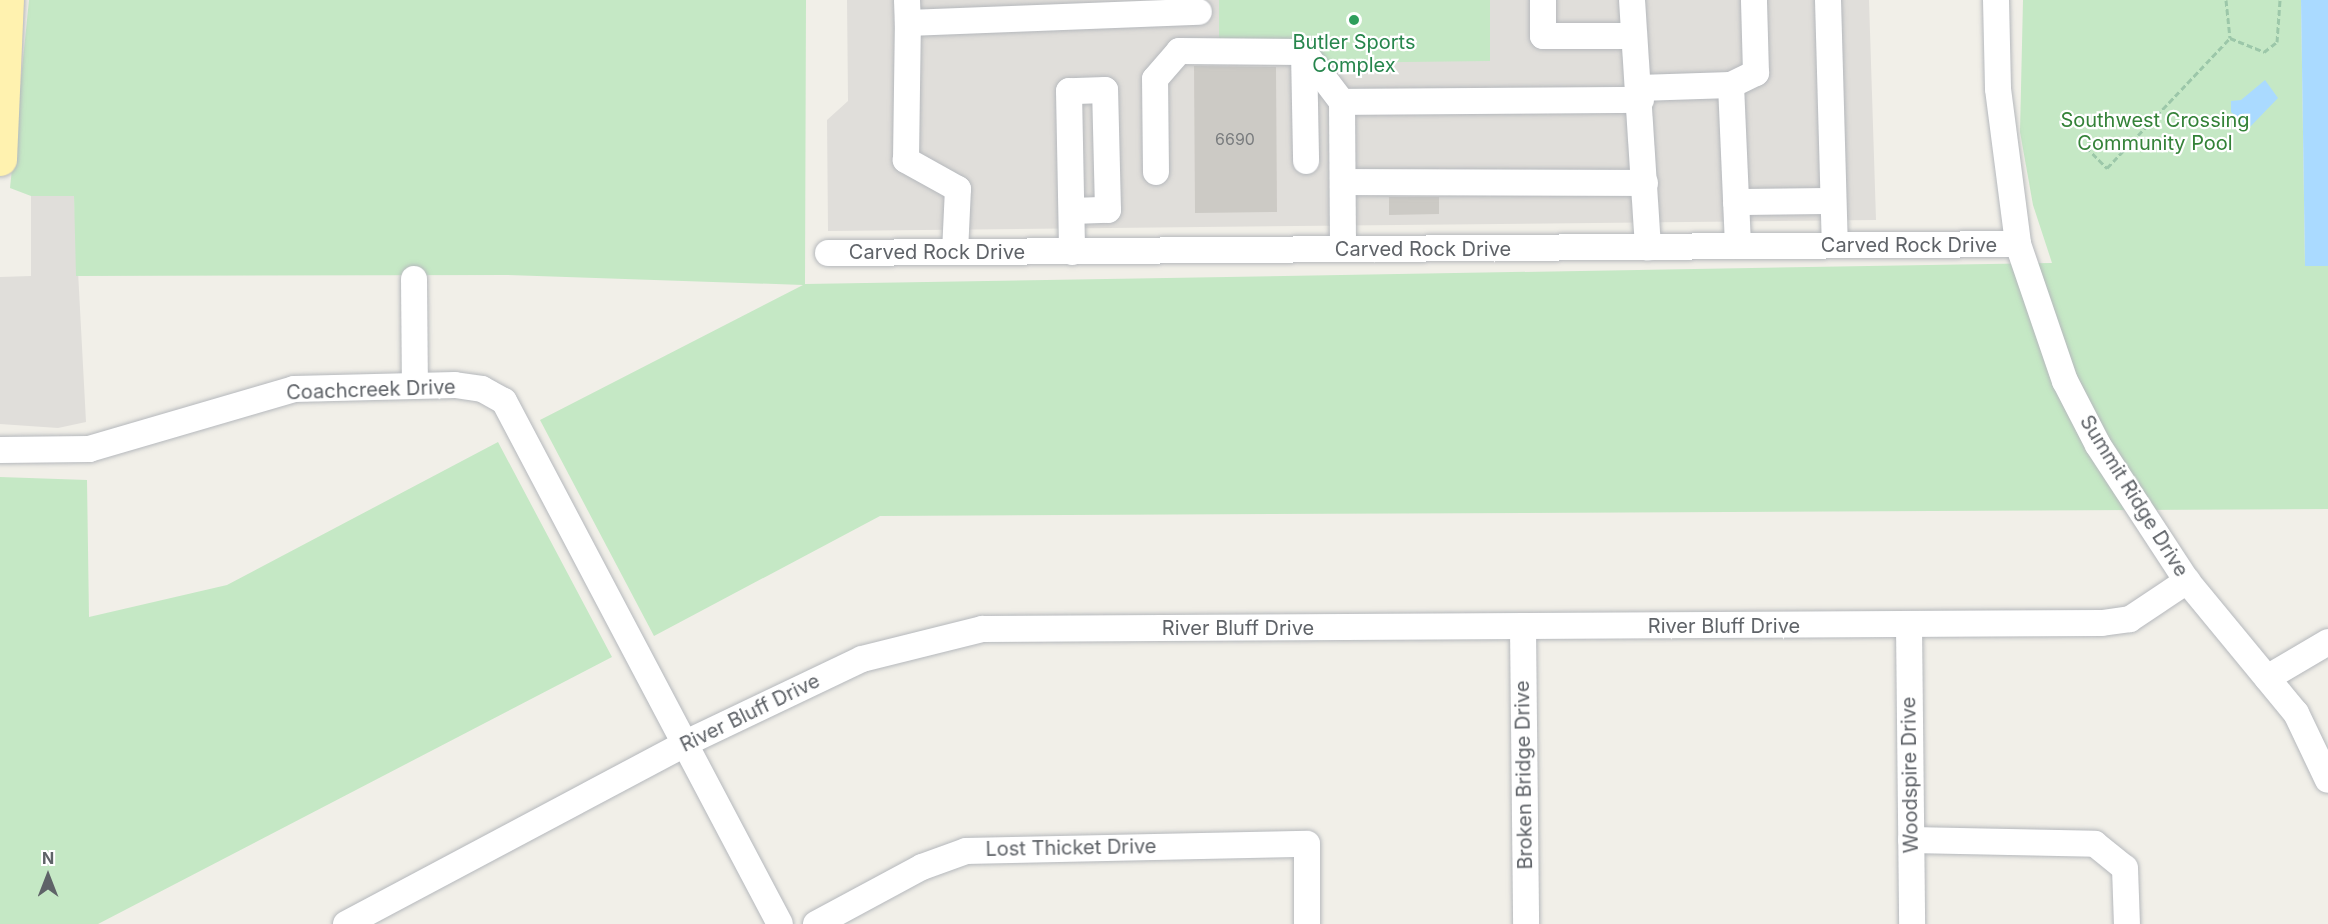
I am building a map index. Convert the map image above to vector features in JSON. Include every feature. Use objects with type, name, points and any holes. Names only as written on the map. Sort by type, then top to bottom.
[{"type":"main road","points":[[1,143],[7,0]]},
{"type":"street","points":[[1543,0],[1543,36],[1633,36]]},
{"type":"street","points":[[1632,0],[1633,36],[1640,94],[1648,247]]},
{"type":"street","points":[[1342,102],[1640,94],[1731,86],[1756,73],[1754,0]]},
{"type":"street","points":[[1828,0],[1835,245]]},
{"type":"street","name":"Summit Ridge Drive","points":[[1996,0],[1998,89],[2018,244],[2065,381],[2097,445],[2187,581],[2296,712],[2328,780]]},
{"type":"street","points":[[955,252],[958,189],[906,160],[907,11],[1200,12]]},
{"type":"street","points":[[1156,172],[1155,79],[1179,51],[1304,52]]},
{"type":"street","points":[[1304,52],[1342,102],[1343,249]]},
{"type":"street","points":[[1304,52],[1306,162]]},
{"type":"street","points":[[1731,86],[1738,246]]},
{"type":"street","points":[[1343,182],[1645,183]]},
{"type":"street","points":[[1736,202],[1833,201]]},
{"type":"street","points":[[1072,211],[1072,252]]},
{"type":"street","name":"Carved Rock Drive","points":[[828,253],[2018,244]]},
{"type":"street","points":[[414,279],[415,386]]},
{"type":"street","name":"Coachcreek Drive","points":[[0,450],[89,449],[294,389],[415,386],[482,389],[504,401],[780,924]]},
{"type":"street","name":"River Bluff Drive","points":[[346,924],[684,744],[862,658],[982,629],[2111,622],[2154,606],[2187,581]]},
{"type":"street","name":"Woodspire Drive","points":[[1909,625],[1912,924]]},
{"type":"street","name":"Broken Bridge Drive","points":[[1523,627],[1526,924]]},
{"type":"street","points":[[2266,678],[2328,642]]},
{"type":"street","points":[[1911,840],[2096,844],[2125,868],[2127,924]]},
{"type":"street","name":"Lost Thicket Drive","points":[[816,924],[922,867],[966,851],[1307,844],[1307,924]]},
{"type":"path","points":[[2086,147],[2107,168],[2230,38],[2226,0]]},
{"type":"path","points":[[2230,38],[2252,50],[2272,50],[2280,0]]},
{"type":"shaded area","points":[[847,0],[1219,0],[1219,40],[1311,40],[1489,61],[1490,0],[1869,0],[1876,220],[828,231],[827,120],[848,101]]},
{"type":"shaded area","points":[[31,196],[74,196],[86,422],[58,428],[0,424],[0,277],[31,276]]},
{"type":"green space","name":"Southwest Crossing Community Pool","points":[[29,0],[806,0],[805,284],[2052,263],[2033,205],[2020,132],[2023,0],[2301,0],[2305,266],[2328,266],[2328,509],[880,516],[654,636],[540,420],[803,285],[508,275],[76,276],[74,196],[31,196],[10,188]]},
{"type":"green space","name":"Butler Sports Complex","points":[[1219,0],[1490,0],[1490,61],[1321,63],[1311,40],[1219,40]]},
{"type":"green space","points":[[498,442],[612,657],[98,924],[0,924],[0,477],[87,480],[89,617],[227,585]]},
{"type":"water","points":[[2301,0],[2328,0],[2328,266],[2305,266]]},
{"type":"water","points":[[2265,80],[2278,98],[2249,128],[2231,112],[2231,101],[2241,100]]},
{"type":"building","points":[[1194,66],[1276,67],[1277,212],[1195,213]]},
{"type":"building","points":[[1389,197],[1439,197],[1439,214],[1389,215]]},
{"type":"place","name":"Butler Sports Complex","points":[[1354,20]]}]
